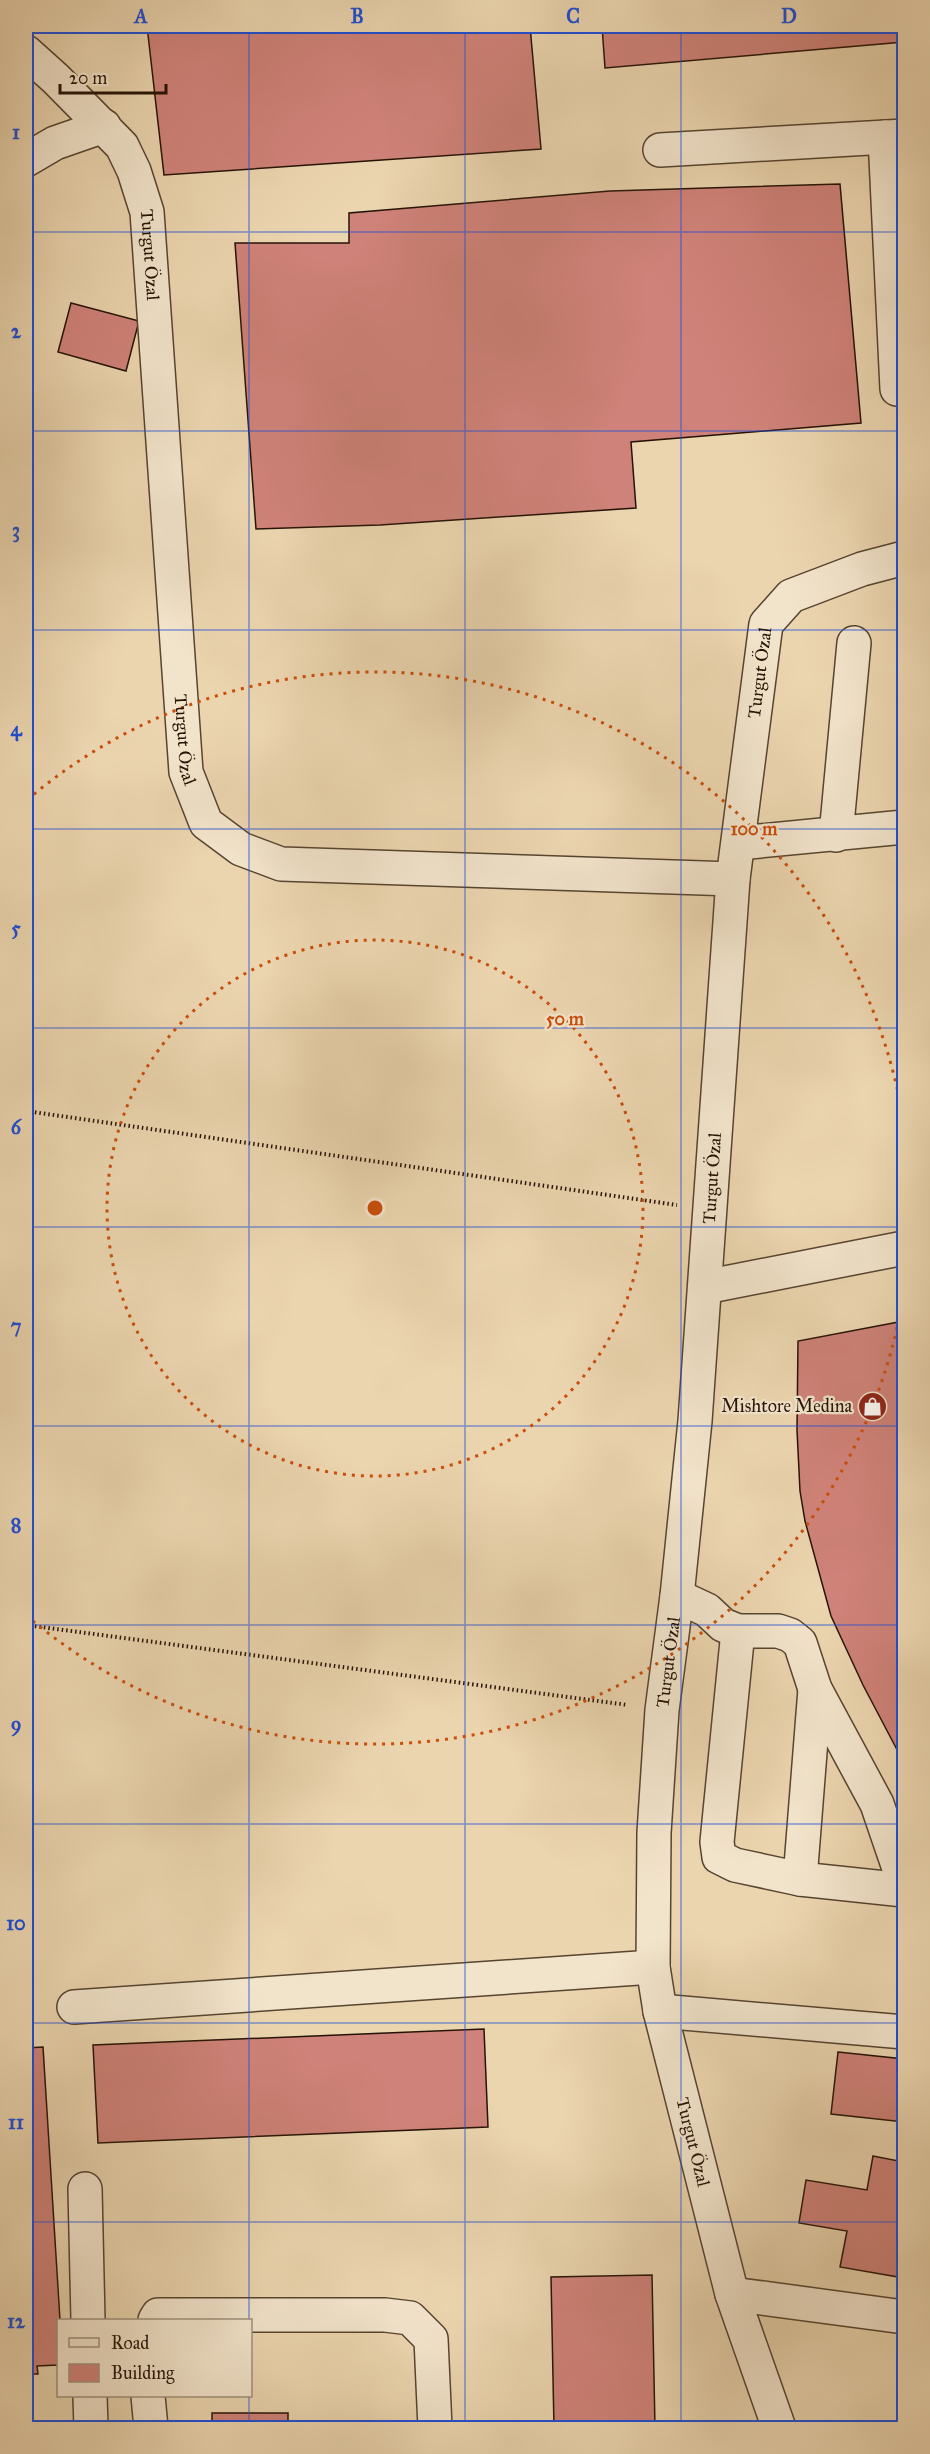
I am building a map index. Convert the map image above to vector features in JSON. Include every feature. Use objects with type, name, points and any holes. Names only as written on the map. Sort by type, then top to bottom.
[{"type":"street","name":"Turgut Özal","points":[[26,52],[122,146],[130,162],[147,212],[186,771],[206,823],[241,849],[280,864],[733,879]]},
{"type":"street","points":[[26,160],[55,143],[104,126]]},
{"type":"street","points":[[660,150],[895,136],[897,389]]},
{"type":"street","name":"Turgut Özal","points":[[779,2428],[732,2294],[660,2011],[653,1967],[654,1833],[662,1710],[677,1596],[695,1420],[733,879],[766,624],[791,596],[862,569],[904,558]]},
{"type":"street","points":[[836,835],[854,643]]},
{"type":"street","points":[[739,843],[904,827]]},
{"type":"street","points":[[705,1287],[904,1248]]},
{"type":"street","points":[[677,1596],[707,1610],[723,1625],[738,1630],[778,1631],[790,1635],[800,1643],[815,1689],[877,1804],[904,1883]]},
{"type":"street","points":[[738,1630],[717,1851],[719,1857],[726,1863],[800,1879],[904,1890]]},
{"type":"street","points":[[800,1879],[815,1689]]},
{"type":"street","points":[[74,2007],[653,1967]]},
{"type":"street","points":[[660,2011],[904,2032]]},
{"type":"street","points":[[85,2189],[88,2319]]},
{"type":"street","points":[[732,2294],[904,2317]]},
{"type":"street","points":[[156,2319],[158,2315],[385,2315],[410,2318],[431,2339],[435,2428]]},
{"type":"street","points":[[90,2397],[91,2428]]},
{"type":"street","points":[[148,2397],[151,2428]]},
{"type":"path","points":[[26,1111],[710,1209]]},
{"type":"path","points":[[26,1625],[662,1710]]},
{"type":"building","points":[[147,26],[530,26],[541,149],[164,175]]},
{"type":"building","points":[[602,26],[904,26],[904,42],[605,68]]},
{"type":"building","points":[[840,184],[861,423],[631,442],[636,508],[380,525],[256,529],[235,243],[349,243],[349,213],[610,191]]},
{"type":"building","points":[[71,303],[139,321],[126,371],[58,352]]},
{"type":"building","points":[[904,1321],[904,1763],[863,1685],[831,1616],[805,1521],[800,1491],[797,1430],[798,1341]]},
{"type":"building","points":[[484,2029],[488,2127],[98,2143],[93,2045]]},
{"type":"building","points":[[43,2047],[60,2319],[57,2319],[57,2365],[37,2366],[38,2374],[26,2374],[26,2048]]},
{"type":"building","points":[[838,2052],[904,2059],[904,2122],[831,2114]]},
{"type":"building","points":[[873,2156],[904,2162],[904,2278],[840,2267],[847,2231],[799,2223],[806,2180],[867,2190]]},
{"type":"building","points":[[652,2275],[655,2428],[554,2428],[551,2277]]},
{"type":"building","points":[[212,2413],[288,2413],[288,2428],[212,2428]]},
{"type":"place","name":"Mishtore Medina","points":[[873,1406]]}]
